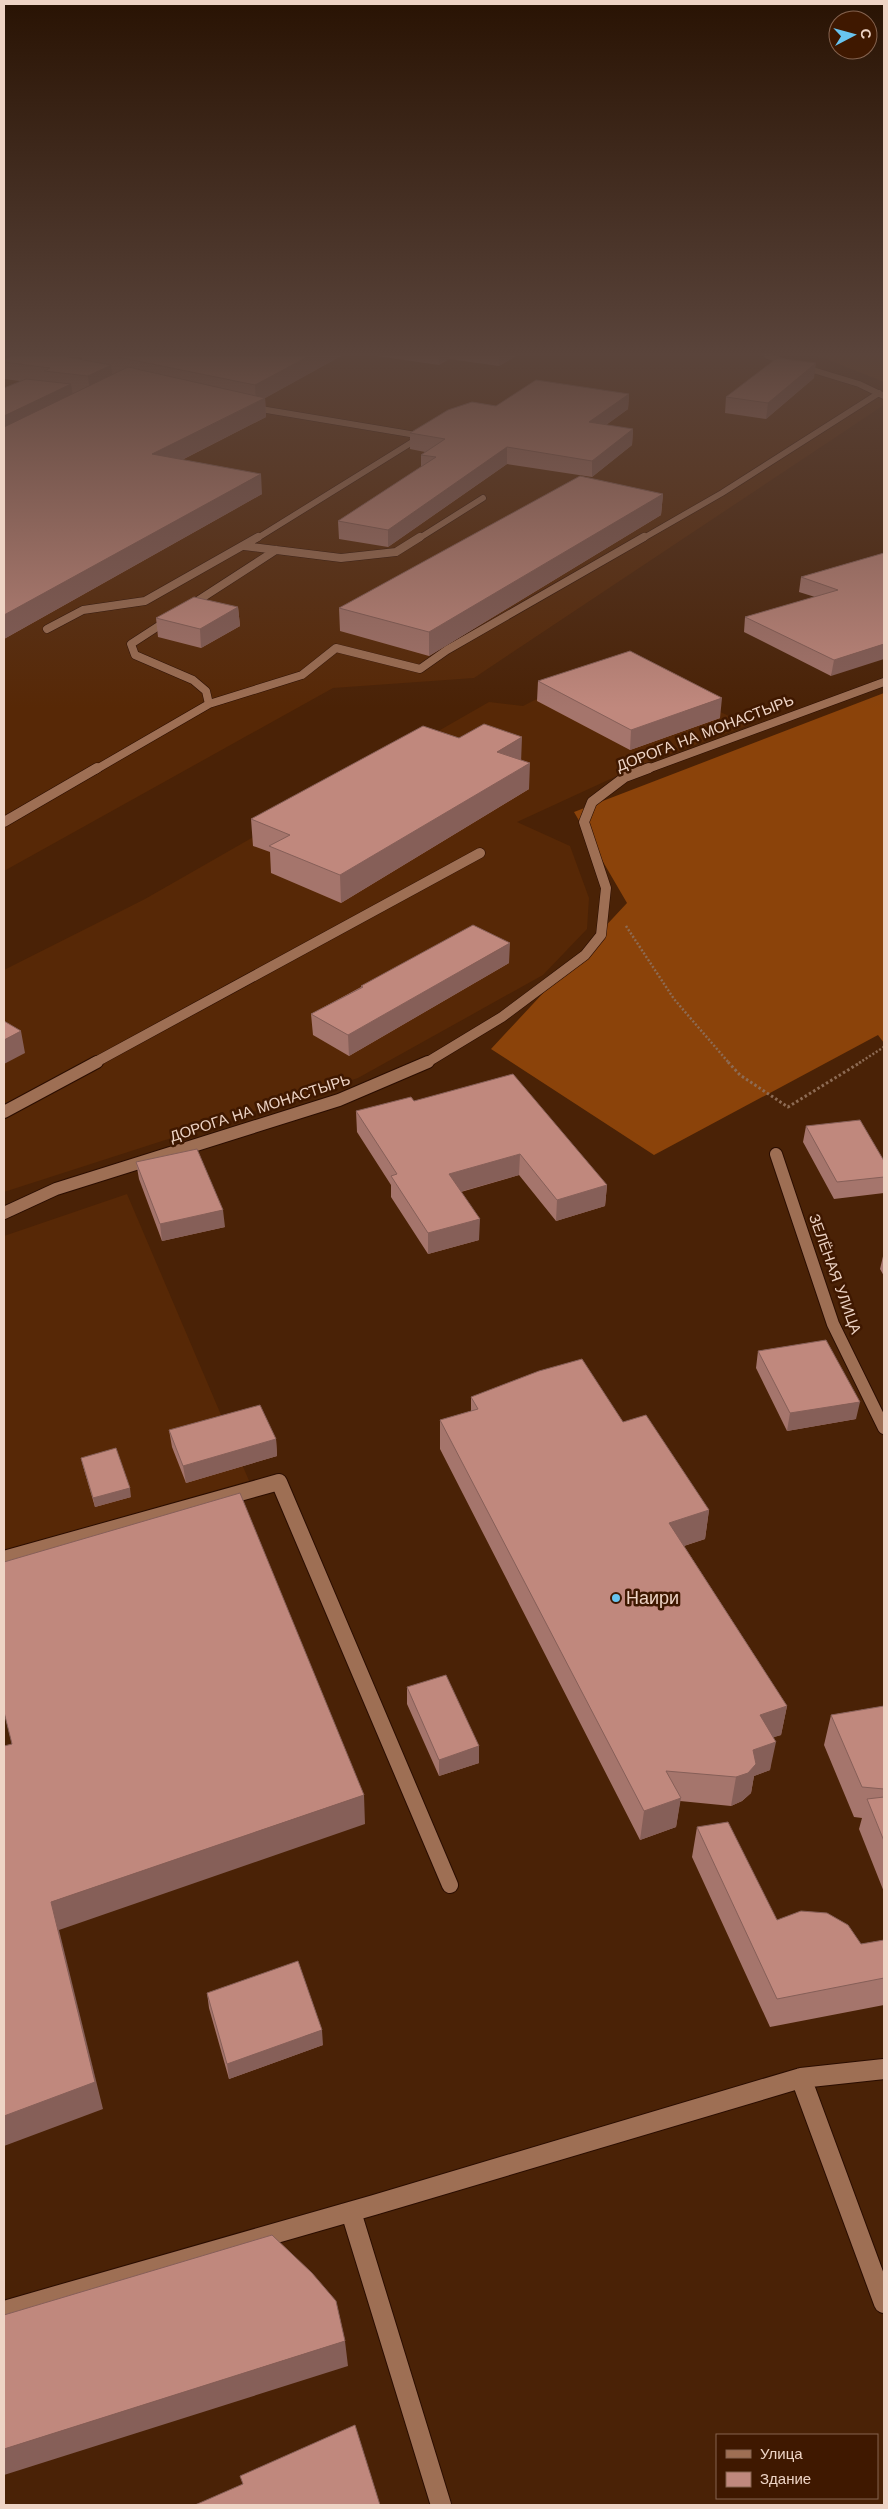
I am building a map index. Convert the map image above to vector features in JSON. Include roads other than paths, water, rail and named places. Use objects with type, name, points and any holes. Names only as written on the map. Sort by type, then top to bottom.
[{"type":"street","points":[[47,629],[82,610],[145,600],[244,546],[362,473]]},
{"type":"street","points":[[4,822],[209,704],[302,675],[336,648],[420,669],[447,650],[754,473]]},
{"type":"street","points":[[244,546],[341,558],[396,552],[483,498]]},
{"type":"street","points":[[209,704],[206,691],[193,680],[135,655],[131,644],[276,550]]},
{"type":"street","name":"ДОРОГА НА МОНАСТЫРЬ","points":[[4,1213],[56,1189],[339,1100],[432,1060],[502,1018],[585,956],[601,935],[606,888],[584,822],[592,802],[625,777],[884,682]]},
{"type":"street","points":[[4,1112],[480,853]]},
{"type":"street","name":"ЗЕЛЁНАЯ УЛИЦА","points":[[776,1154],[834,1324],[884,1428]]},
{"type":"street","points":[[4,1560],[279,1482],[450,1885]]},
{"type":"street","points":[[4,2311],[350,2212],[801,2078],[884,2069]]},
{"type":"street","points":[[801,2078],[884,2303]]},
{"type":"street","points":[[350,2212],[441,2505]]},
{"type":"place","name":"Наири","points":[[616,1598]]}]
